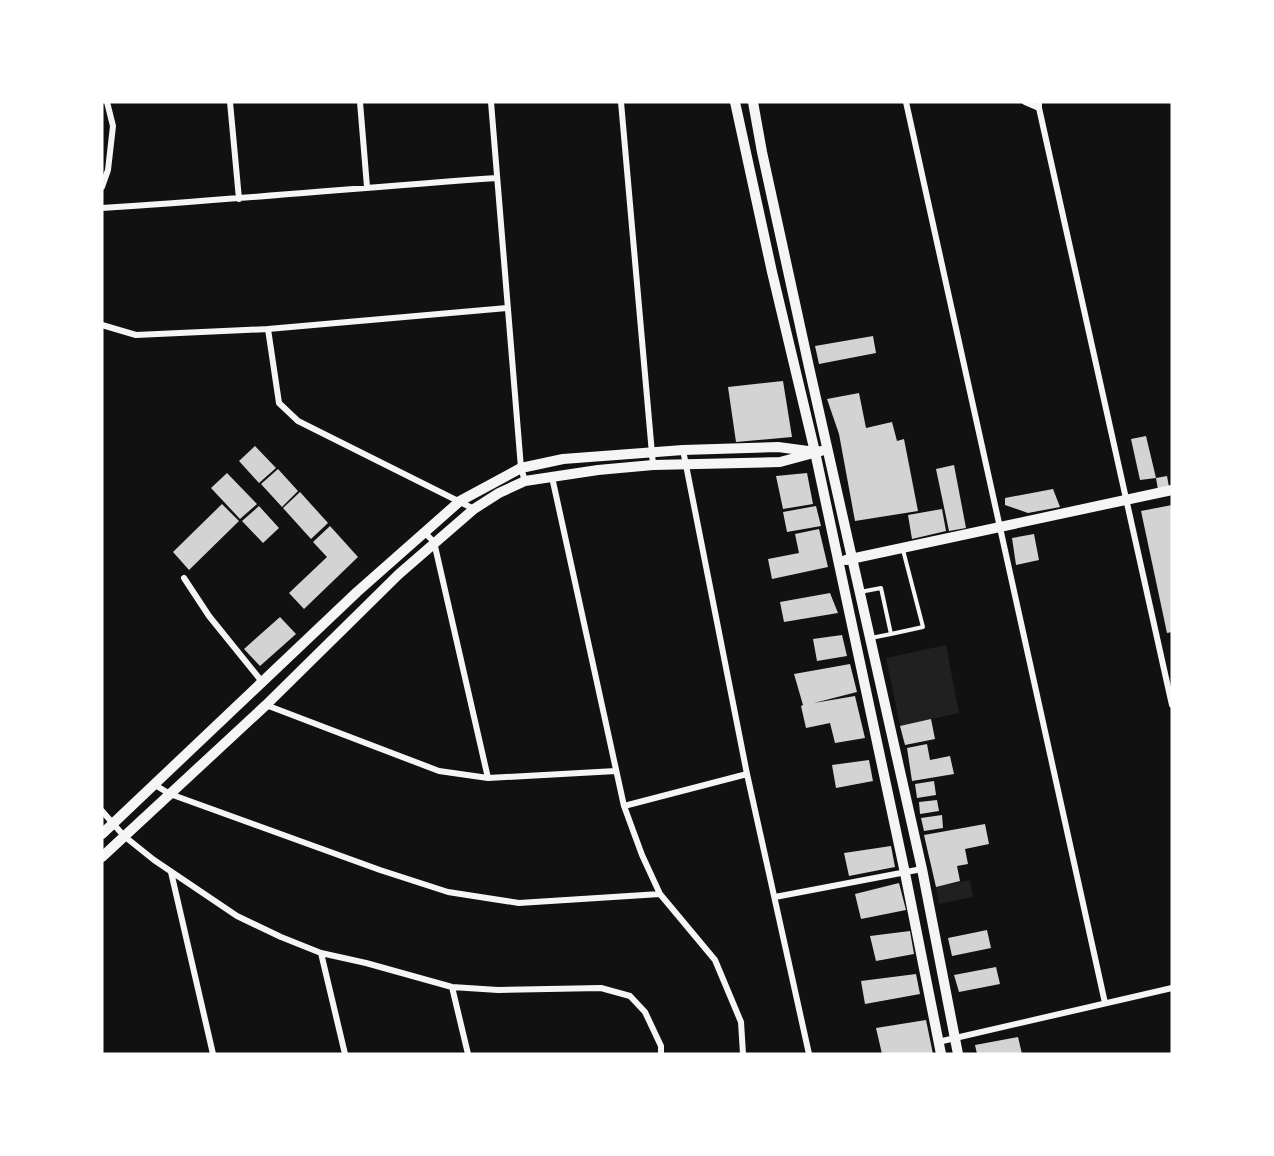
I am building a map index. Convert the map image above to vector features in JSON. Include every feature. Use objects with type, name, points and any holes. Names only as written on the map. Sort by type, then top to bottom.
[{"type":"main road","points":[[735,102],[814,452],[905,873],[941,1054]]},
{"type":"main road","points":[[753,102],[809,367],[922,869],[958,1054]]},
{"type":"main road","points":[[794,371],[809,367]]},
{"type":"main road","points":[[102,834],[357,592],[424,532],[460,501],[521,468],[563,459],[651,451],[778,447],[814,452]]},
{"type":"main road","points":[[102,857],[266,705],[399,574],[474,508],[499,493],[525,481],[552,477],[653,465],[780,462],[828,450]]},
{"type":"main road","points":[[837,561],[1172,490]]},
{"type":"street","points":[[102,187],[108,170],[113,126],[107,102]]},
{"type":"street","points":[[230,102],[239,199]]},
{"type":"street","points":[[360,102],[367,187]]},
{"type":"street","points":[[491,102],[521,468],[525,481]]},
{"type":"street","points":[[621,102],[653,465]]},
{"type":"street","points":[[906,102],[1105,1003]]},
{"type":"street","points":[[1025,102],[1039,105],[1172,705]]},
{"type":"street","points":[[102,208],[497,178]]},
{"type":"street","points":[[102,325],[136,335],[268,328],[507,308]]},
{"type":"street","points":[[268,328],[279,403],[298,421],[474,508]]},
{"type":"street","points":[[683,450],[747,774],[809,1054]]},
{"type":"street","points":[[552,477],[624,806],[642,855],[660,894],[715,960],[741,1022],[743,1054]]},
{"type":"street","points":[[424,532],[434,542],[488,778]]},
{"type":"street","points":[[184,578],[209,616],[263,683]]},
{"type":"street","points":[[266,705],[440,771],[488,778],[616,771]]},
{"type":"street","points":[[624,806],[747,774]]},
{"type":"street","points":[[155,785],[170,794],[380,870],[448,892],[519,903],[660,894]]},
{"type":"street","points":[[102,811],[124,836],[171,872],[237,916],[281,937],[321,953],[452,987],[498,990],[601,988],[630,996],[645,1012],[661,1046],[661,1054]]},
{"type":"street","points":[[775,897],[922,869]]},
{"type":"street","points":[[171,872],[213,1054]]},
{"type":"street","points":[[321,953],[345,1054]]},
{"type":"street","points":[[452,987],[468,1054]]},
{"type":"street","points":[[938,1042],[1172,988]]},
{"type":"lane","points":[[870,639],[923,627],[902,548]]},
{"type":"lane","points":[[860,592],[881,588],[891,634]]},
{"type":"shaded area","points":[[946,645],[959,713],[900,726],[886,658]]},
{"type":"shaded area","points":[[970,880],[973,897],[939,904],[936,887]]},
{"type":"building","points":[[873,336],[876,353],[819,364],[815,346]]},
{"type":"building","points":[[783,381],[792,437],[736,442],[728,387]]},
{"type":"building","points":[[859,393],[866,428],[892,422],[897,441],[904,439],[918,511],[855,521],[839,434],[827,399]]},
{"type":"building","points":[[1146,436],[1156,478],[1140,480],[1131,439]]},
{"type":"building","points":[[255,446],[276,468],[259,483],[239,461]]},
{"type":"building","points":[[954,465],[966,528],[949,531],[936,469]]},
{"type":"building","points":[[278,469],[298,491],[282,507],[261,484]]},
{"type":"building","points":[[227,473],[257,504],[240,519],[211,488]]},
{"type":"building","points":[[807,473],[813,504],[783,509],[776,476]]},
{"type":"building","points":[[1167,476],[1169,487],[1158,490],[1156,478]]},
{"type":"building","points":[[1053,489],[1060,507],[1028,513],[1005,505],[1005,498]]},
{"type":"building","points":[[300,492],[328,523],[311,539],[283,508]]},
{"type":"building","points":[[222,504],[239,521],[189,570],[173,552]]},
{"type":"building","points":[[1172,505],[1172,632],[1167,633],[1141,511]]},
{"type":"building","points":[[259,506],[279,528],[263,543],[242,521]]},
{"type":"building","points":[[816,506],[821,526],[787,532],[783,512]]},
{"type":"building","points":[[942,509],[946,531],[912,539],[908,515]]},
{"type":"building","points":[[330,526],[358,557],[304,609],[289,593],[327,557],[313,542]]},
{"type":"building","points":[[819,529],[828,567],[772,579],[768,559],[799,553],[795,534]]},
{"type":"building","points":[[1034,534],[1039,560],[1016,565],[1012,538]]},
{"type":"building","points":[[830,593],[838,613],[784,622],[780,602]]},
{"type":"building","points":[[280,617],[296,634],[260,666],[244,649]]},
{"type":"building","points":[[842,635],[847,656],[817,661],[813,639]]},
{"type":"building","points":[[850,664],[857,692],[814,703],[855,696],[865,738],[835,743],[830,723],[806,728],[801,706],[803,705],[794,674]]},
{"type":"building","points":[[931,719],[935,739],[905,745],[900,726]]},
{"type":"building","points":[[927,744],[930,760],[950,756],[954,774],[912,781],[907,748]]},
{"type":"building","points":[[869,760],[873,781],[836,788],[832,765]]},
{"type":"building","points":[[934,781],[936,795],[917,798],[915,784]]},
{"type":"building","points":[[937,800],[939,811],[920,814],[919,802]]},
{"type":"building","points":[[942,815],[943,828],[924,831],[921,818]]},
{"type":"building","points":[[985,824],[989,844],[965,849],[968,864],[957,866],[960,881],[936,887],[924,835]]},
{"type":"building","points":[[891,846],[895,867],[849,876],[844,853]]},
{"type":"building","points":[[899,883],[906,910],[861,919],[855,894]]},
{"type":"building","points":[[987,930],[991,948],[952,956],[948,938]]},
{"type":"building","points":[[910,931],[914,954],[876,961],[870,936]]},
{"type":"building","points":[[996,967],[1000,984],[959,992],[954,975]]},
{"type":"building","points":[[916,974],[920,994],[865,1004],[861,981]]},
{"type":"building","points":[[926,1020],[933,1054],[882,1054],[876,1028]]},
{"type":"building","points":[[1018,1037],[1022,1054],[977,1054],[975,1045]]}]
